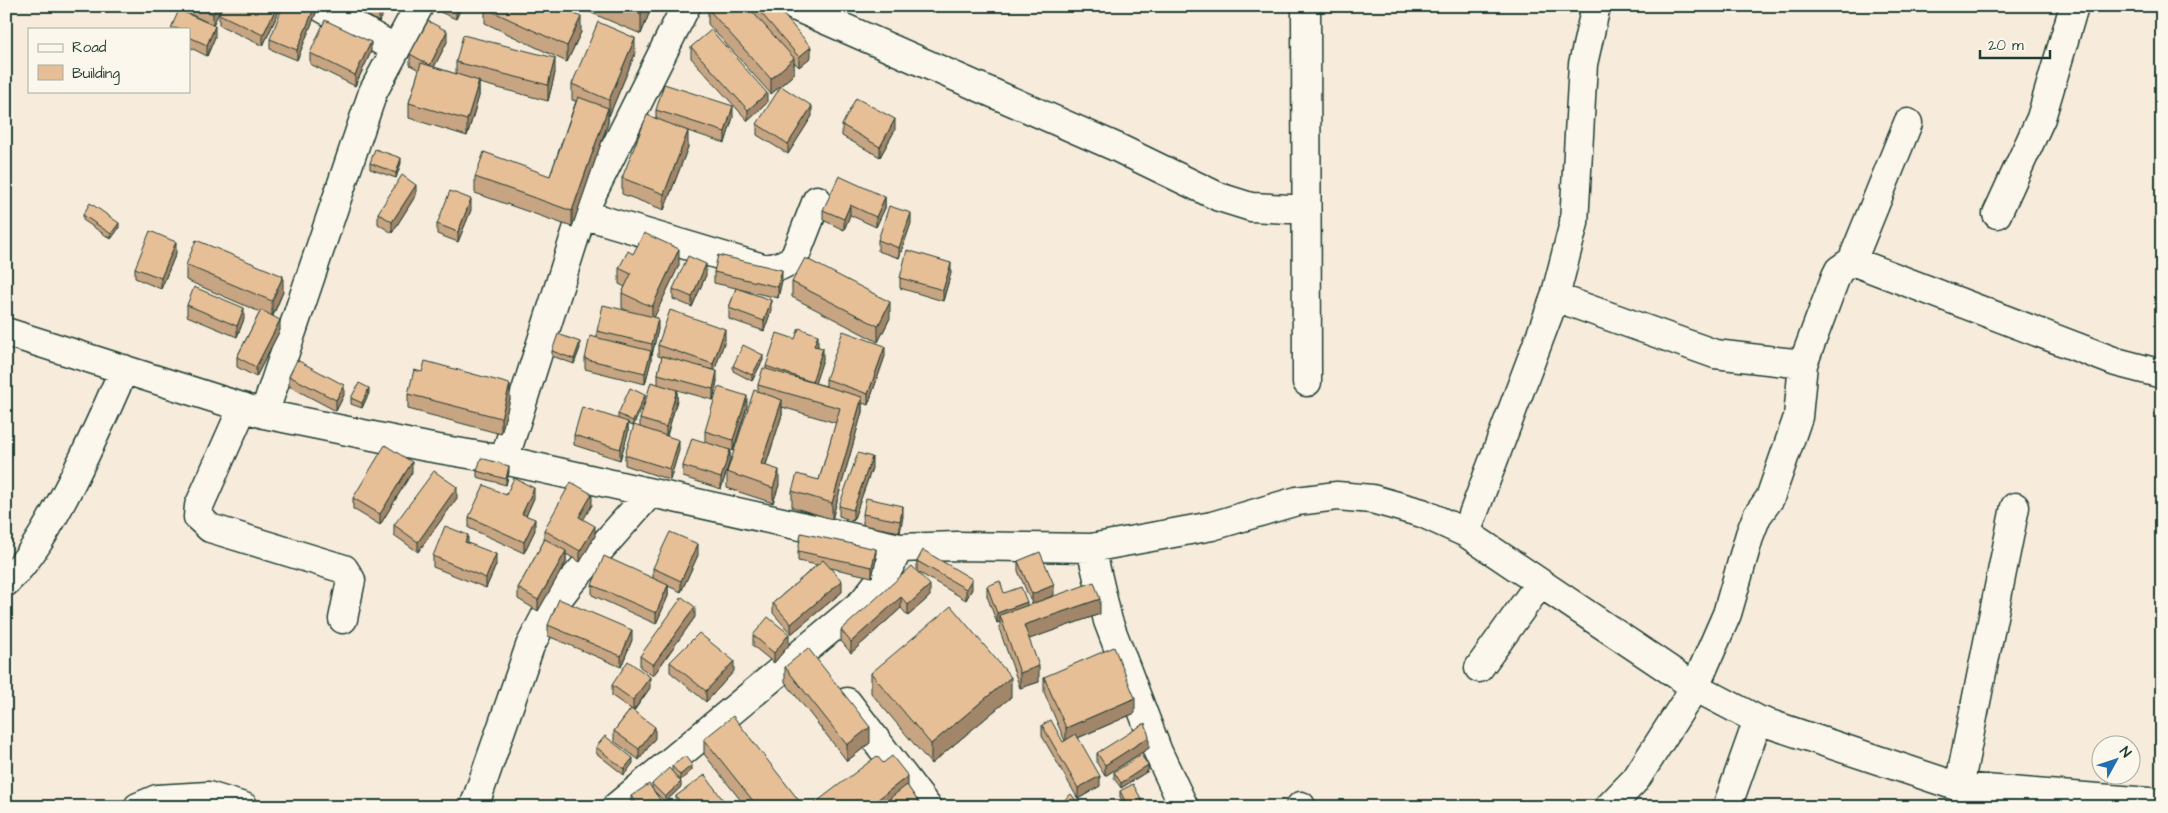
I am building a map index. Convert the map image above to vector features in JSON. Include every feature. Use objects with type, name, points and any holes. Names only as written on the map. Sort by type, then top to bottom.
[{"type":"street","points":[[318,6],[396,48]]},
{"type":"street","points":[[343,619],[351,580],[344,569],[210,528],[198,517],[199,506],[253,411],[373,92],[418,6]]},
{"type":"street","points":[[504,460],[582,214],[686,6]]},
{"type":"street","points":[[794,6],[1116,147],[1219,197],[1251,207],[1290,209],[1305,207]]},
{"type":"street","points":[[1306,6],[1305,207],[1307,382]]},
{"type":"street","points":[[1466,533],[1555,297],[1574,223],[1583,64],[1596,6]]},
{"type":"street","points":[[1997,214],[2041,118],[2074,6]]},
{"type":"street","points":[[1608,807],[1636,778],[1695,687],[1727,614],[1750,534],[1757,516],[1770,498],[1798,417],[1803,364],[1839,270],[1852,261],[1908,123]]},
{"type":"street","points":[[582,214],[766,269],[780,266],[794,259],[818,200]]},
{"type":"street","points":[[1852,261],[2116,362],[2162,374]]},
{"type":"street","points":[[1555,297],[1715,354],[1803,364]]},
{"type":"street","points":[[6,332],[253,411],[427,448],[504,460],[899,548],[956,546],[1091,548],[1212,526],[1297,501],[1338,496],[1372,499],[1422,513],[1466,533],[1695,687],[1758,720],[1959,788],[2162,803]]},
{"type":"street","points":[[6,582],[20,568],[40,541],[93,442],[124,370]]},
{"type":"street","points":[[474,807],[530,646],[547,613],[650,493]]},
{"type":"street","points":[[1959,788],[2015,507]]},
{"type":"street","points":[[616,807],[819,665],[887,571],[899,548]]},
{"type":"street","points":[[1091,548],[1108,621],[1158,752],[1184,807]]},
{"type":"street","points":[[1479,668],[1540,582]]},
{"type":"street","points":[[819,665],[927,807]]},
{"type":"street","points":[[1727,807],[1758,720]]},
{"type":"street","points":[[138,807],[158,799],[208,796],[244,807]]},
{"type":"building","points":[[196,6],[217,6],[213,14]]},
{"type":"building","points":[[223,6],[277,6],[263,35],[219,14]]},
{"type":"building","points":[[283,6],[315,6],[297,50],[270,39]]},
{"type":"building","points":[[370,6],[381,6],[379,11]]},
{"type":"building","points":[[486,6],[558,6],[581,17],[567,46],[485,8]]},
{"type":"building","points":[[623,6],[644,6],[641,14]]},
{"type":"building","points":[[712,6],[747,6],[794,58],[771,79],[708,9]]},
{"type":"building","points":[[755,6],[776,6],[811,47],[799,57]]},
{"type":"building","points":[[179,10],[215,26],[207,45],[190,37],[190,28],[171,28]]},
{"type":"building","points":[[325,20],[371,42],[355,75],[310,53]]},
{"type":"building","points":[[428,21],[447,31],[430,65],[410,54]]},
{"type":"building","points":[[598,22],[635,38],[609,100],[572,84]]},
{"type":"building","points":[[711,30],[767,93],[748,110],[691,47]]},
{"type":"building","points":[[463,35],[555,58],[548,85],[456,62]]},
{"type":"building","points":[[421,63],[479,81],[467,120],[409,103]]},
{"type":"building","points":[[664,84],[733,106],[725,132],[656,110]]},
{"type":"building","points":[[781,86],[812,106],[788,144],[757,124]]},
{"type":"building","points":[[578,97],[608,108],[572,211],[475,177],[484,152],[550,176]]},
{"type":"building","points":[[856,98],[895,119],[880,147],[842,125]]},
{"type":"building","points":[[647,115],[688,131],[664,194],[622,178]]},
{"type":"building","points":[[375,149],[401,158],[396,173],[370,163]]},
{"type":"building","points":[[402,175],[416,185],[392,222],[378,213]]},
{"type":"building","points":[[839,176],[885,197],[876,217],[850,205],[844,219],[823,210]]},
{"type":"building","points":[[450,191],[471,199],[458,232],[437,224]]},
{"type":"building","points":[[90,203],[119,223],[111,234],[83,215]]},
{"type":"building","points":[[889,206],[911,213],[899,248],[878,240]]},
{"type":"building","points":[[150,231],[176,242],[161,278],[135,268]]},
{"type":"building","points":[[644,233],[679,249],[652,307],[622,293],[631,274],[619,268],[628,251],[633,254]]},
{"type":"building","points":[[196,240],[283,276],[272,301],[186,265]]},
{"type":"building","points":[[907,250],[951,263],[943,290],[900,278]]},
{"type":"building","points":[[718,255],[782,270],[778,287],[714,272]]},
{"type":"building","points":[[688,256],[706,264],[692,297],[673,289]]},
{"type":"building","points":[[805,258],[890,302],[878,326],[792,282]]},
{"type":"building","points":[[194,287],[244,308],[237,326],[187,305]]},
{"type":"building","points":[[736,288],[771,300],[764,321],[729,308]]},
{"type":"building","points":[[603,305],[658,318],[652,344],[597,331]]},
{"type":"building","points":[[261,310],[280,320],[256,367],[237,357]]},
{"type":"building","points":[[670,310],[725,329],[713,364],[658,345]]},
{"type":"building","points":[[799,328],[818,335],[814,346],[823,348],[812,382],[766,366],[777,333],[795,339]]},
{"type":"building","points":[[843,331],[885,346],[868,394],[826,379]]},
{"type":"building","points":[[558,334],[580,342],[574,359],[552,351]]},
{"type":"building","points":[[590,336],[651,351],[645,373],[585,359]]},
{"type":"building","points":[[743,345],[763,355],[752,375],[733,366]]},
{"type":"building","points":[[662,356],[717,371],[713,389],[658,374]]},
{"type":"building","points":[[297,360],[344,385],[336,400],[289,376]]},
{"type":"building","points":[[425,361],[510,384],[501,418],[408,394],[414,370],[422,372]]},
{"type":"building","points":[[763,368],[862,397],[832,503],[792,491],[797,474],[819,480],[840,408],[758,385]]},
{"type":"building","points":[[651,382],[677,390],[666,427],[640,419]]},
{"type":"building","points":[[359,383],[369,388],[362,403],[351,398]]},
{"type":"building","points":[[718,387],[747,396],[733,440],[705,431]]},
{"type":"building","points":[[630,388],[645,395],[633,421],[618,414]]},
{"type":"building","points":[[754,390],[782,400],[761,464],[779,470],[773,488],[727,472]]},
{"type":"building","points":[[582,407],[628,422],[620,449],[574,435]]},
{"type":"building","points":[[634,425],[679,440],[670,469],[625,455]]},
{"type":"building","points":[[692,438],[730,450],[721,478],[683,466]]},
{"type":"building","points":[[385,445],[412,462],[380,514],[353,498]]},
{"type":"building","points":[[858,453],[872,457],[853,510],[839,506]]},
{"type":"building","points":[[481,458],[509,466],[506,479],[477,471]]},
{"type":"building","points":[[434,471],[457,487],[418,542],[394,525]]},
{"type":"building","points":[[514,478],[534,488],[522,514],[535,519],[524,542],[469,517],[484,485],[506,495]]},
{"type":"building","points":[[571,482],[592,494],[579,517],[595,526],[580,551],[544,530]]},
{"type":"building","points":[[866,498],[903,506],[900,521],[863,514]]},
{"type":"building","points":[[445,526],[468,535],[465,542],[496,554],[486,578],[433,556]]},
{"type":"building","points":[[670,532],[698,544],[681,581],[653,568]]},
{"type":"building","points":[[801,533],[876,549],[872,567],[798,551]]},
{"type":"building","points":[[545,539],[566,551],[538,600],[518,588]]},
{"type":"building","points":[[923,550],[972,579],[966,589],[917,561]]},
{"type":"building","points":[[1040,552],[1054,585],[1032,594],[1018,561]]},
{"type":"building","points":[[604,556],[668,585],[656,613],[592,585]]},
{"type":"building","points":[[823,560],[842,581],[791,624],[773,603]]},
{"type":"building","points":[[912,566],[930,585],[908,605],[901,597],[851,642],[841,630]]},
{"type":"building","points":[[1000,581],[1004,593],[1021,587],[1027,602],[997,613],[987,586]]},
{"type":"building","points":[[1094,582],[1100,599],[1024,625],[1039,666],[1020,673],[1000,615]]},
{"type":"building","points":[[682,597],[695,607],[653,665],[640,656]]},
{"type":"building","points":[[559,599],[632,630],[621,656],[548,625]]},
{"type":"building","points":[[951,606],[1011,677],[931,744],[871,673]]},
{"type":"building","points":[[768,617],[789,634],[774,653],[753,635]]},
{"type":"building","points":[[699,633],[734,661],[706,691],[670,662]]},
{"type":"building","points":[[1114,647],[1135,698],[1066,728],[1044,677]]},
{"type":"building","points":[[808,648],[870,727],[847,745],[785,667]]},
{"type":"building","points":[[628,661],[650,677],[633,700],[612,685]]},
{"type":"building","points":[[631,709],[655,727],[639,749],[614,731]]},
{"type":"building","points":[[733,716],[804,807],[758,807],[704,739]]},
{"type":"building","points":[[1051,720],[1063,742],[1076,734],[1100,776],[1078,788],[1042,725]]},
{"type":"building","points":[[1145,723],[1149,737],[1105,765],[1097,753]]},
{"type":"building","points":[[605,736],[633,758],[624,769],[596,747]]},
{"type":"building","points":[[1141,755],[1148,765],[1121,783],[1114,772]]},
{"type":"building","points":[[685,756],[692,765],[680,775],[672,766]]},
{"type":"building","points":[[877,756],[883,763],[892,756],[908,776],[868,807],[811,806]]},
{"type":"building","points":[[669,768],[681,782],[665,797],[652,784]]},
{"type":"building","points":[[705,775],[728,807],[684,807],[676,796]]},
{"type":"building","points":[[649,784],[665,807],[639,807],[631,796]]},
{"type":"building","points":[[1133,784],[1144,804],[1139,807],[1128,807],[1120,791]]},
{"type":"building","points":[[907,785],[922,807],[897,807],[890,798]]},
{"type":"building","points":[[1071,794],[1081,807],[1068,807],[1063,801]]}]
